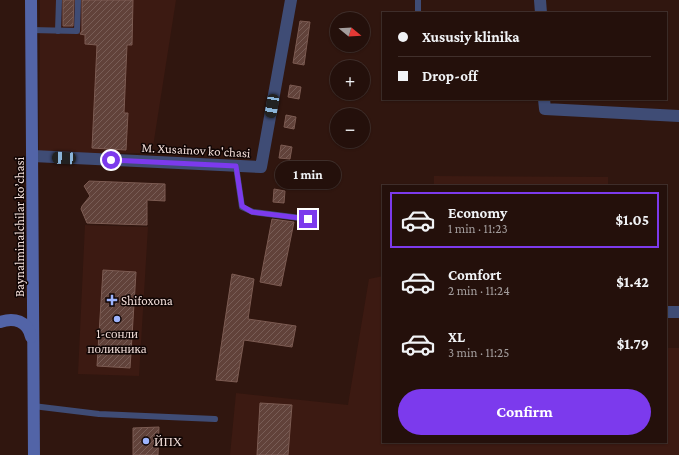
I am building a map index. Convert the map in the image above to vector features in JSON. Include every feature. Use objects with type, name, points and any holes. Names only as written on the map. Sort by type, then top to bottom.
[{"type":"main road","name":"Baynalminalchilar ko’chasi","points":[[31,0],[33,156],[32,342],[34,455]]},
{"type":"main road","points":[[0,322],[15,320],[22,322],[28,327],[32,342]]},
{"type":"street","name":"M. Xusainov ko'chasi","points":[[33,156],[261,167],[291,0]]},
{"type":"street","points":[[540,0],[541,12]]},
{"type":"street","points":[[544,100],[545,109],[679,116]]},
{"type":"street","points":[[667,312],[679,312]]},
{"type":"lane","points":[[58,30],[59,0]]},
{"type":"lane","points":[[32,30],[77,31],[78,0]]},
{"type":"lane","points":[[418,0],[418,12]]},
{"type":"lane","points":[[236,166],[242,206],[252,212],[308,219]]},
{"type":"lane","points":[[33,406],[99,414],[215,419]]},
{"type":"shaded area","points":[[40,0],[176,0],[152,153],[39,153]]},
{"type":"shaded area","points":[[434,176],[608,177],[608,185],[434,185]]},
{"type":"shaded area","name":"Shifoxona","points":[[85,225],[148,227],[139,376],[78,374]]},
{"type":"shaded area","points":[[382,276],[382,443],[667,443],[667,348],[679,348],[679,455],[230,455],[236,393],[348,405],[369,279]]},
{"type":"building","points":[[63,0],[74,0],[73,26],[63,26]]},
{"type":"building","points":[[82,0],[133,0],[132,45],[127,45],[124,113],[128,113],[126,150],[92,148],[97,45],[85,44],[85,35],[80,34],[82,31]]},
{"type":"building","points":[[300,21],[310,22],[304,65],[293,63]]},
{"type":"building","points":[[290,85],[301,87],[299,99],[288,97]]},
{"type":"building","points":[[286,115],[296,117],[294,129],[284,127]]},
{"type":"building","points":[[281,145],[292,147],[290,159],[279,158]]},
{"type":"building","points":[[89,181],[165,184],[165,201],[147,200],[147,225],[87,223],[81,209],[90,196],[84,186]]},
{"type":"building","points":[[274,189],[285,191],[284,203],[273,202]]},
{"type":"building","points":[[272,219],[294,222],[281,286],[260,282]]},
{"type":"building","name":"1-сонли поликника","points":[[103,270],[136,272],[130,368],[97,366]]},
{"type":"building","points":[[232,274],[254,279],[248,319],[296,326],[292,347],[244,340],[237,382],[216,380]]},
{"type":"building","points":[[260,403],[292,405],[288,455],[257,455]]},
{"type":"building","name":"ЙПХ","points":[[159,427],[158,455],[133,455],[133,428]]},
{"type":"place","name":"Shifoxona","points":[[112,300]]},
{"type":"place","name":"1-сонли поликника","points":[[117,319]]},
{"type":"place","name":"ЙПХ","points":[[146,441]]},
{"type":"route","points":[[111,160],[236,166],[242,206],[252,212],[308,219]]}]
